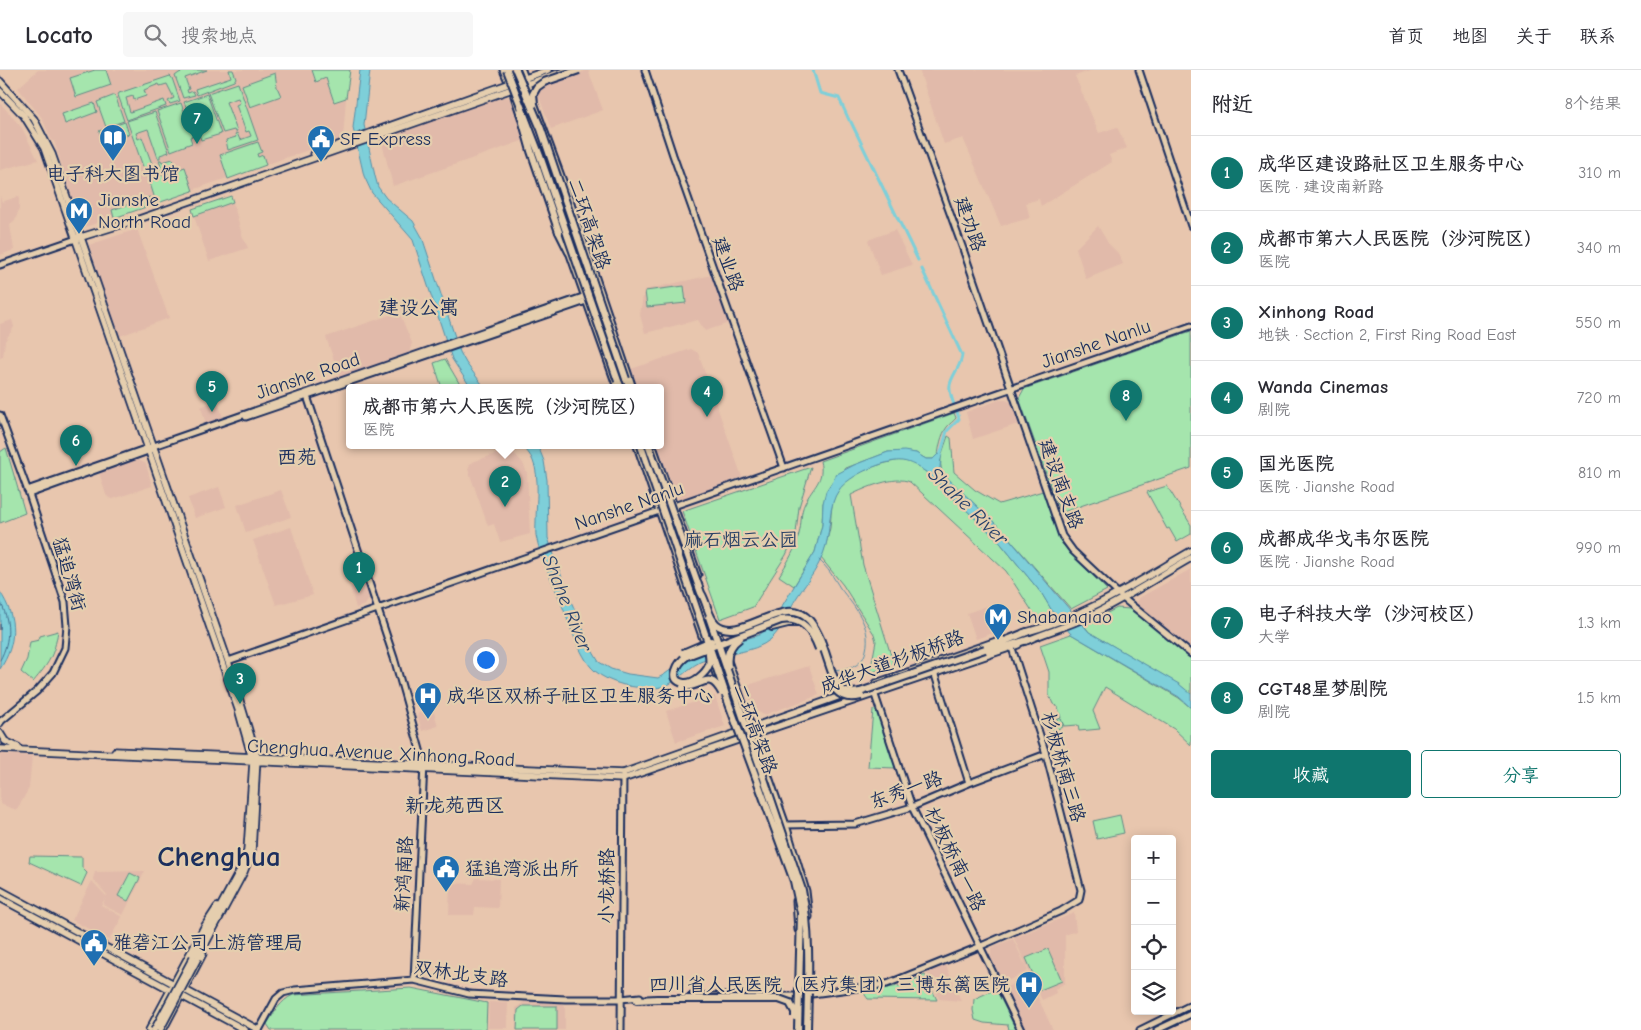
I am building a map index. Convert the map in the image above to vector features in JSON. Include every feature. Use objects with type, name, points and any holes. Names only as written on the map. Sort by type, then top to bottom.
[{"type":"highway","name":"二环高架路","points":[[507,70],[510,83],[540,156],[620,384]]},
{"type":"highway","name":"二环高架路","points":[[516,70],[541,129],[630,384]]},
{"type":"highway","points":[[541,129],[532,98],[535,89],[544,82],[579,70]]},
{"type":"highway","points":[[510,83],[559,232],[569,252]]},
{"type":"highway","name":"二环高架路","points":[[642,449],[729,704],[798,892],[801,913],[797,1030]]},
{"type":"highway","name":"二环高架路","points":[[652,449],[802,890],[807,935],[811,1008],[809,1030]]},
{"type":"highway","points":[[701,593],[714,621],[723,628],[737,628],[788,612],[802,614],[812,628]]},
{"type":"highway","points":[[729,704],[717,684],[713,681],[706,680],[687,687],[679,686],[675,683],[671,669],[676,660],[699,645],[786,616],[802,618],[818,634],[837,685],[848,693],[860,692],[986,651],[1030,639]]},
{"type":"highway","points":[[706,634],[707,646],[709,653],[710,661],[706,670],[692,682],[680,682],[675,674],[677,665],[696,651],[704,648],[713,645],[730,639],[780,620],[800,621],[812,628]]},
{"type":"highway","points":[[732,684],[728,654],[732,645],[737,640],[788,623],[797,623],[812,628]]},
{"type":"highway","points":[[986,651],[1027,632]]},
{"type":"highway","points":[[637,1000],[785,1000],[792,1006],[795,1012],[797,1030]]},
{"type":"main road","points":[[527,80],[548,70]]},
{"type":"main road","points":[[78,237],[370,136],[510,83],[566,70]]},
{"type":"main road","points":[[0,81],[26,109],[42,132],[52,154],[78,237],[255,759]]},
{"type":"main road","points":[[0,91],[24,116],[36,133],[44,148],[72,219]]},
{"type":"main road","points":[[150,449],[228,661],[255,759],[253,845],[246,866],[154,1030]]},
{"type":"main road","name":"成华大道杉板桥路","points":[[737,733],[1080,613],[1118,594],[1191,551]]},
{"type":"main road","name":"成华大道杉板桥路","points":[[754,736],[1012,648],[1030,639],[1059,629],[1124,598],[1191,558]]},
{"type":"main road","points":[[0,733],[5,740],[18,746]]},
{"type":"main road","name":"Chenghua Avenue Xinhong Road","points":[[623,776],[737,733]]},
{"type":"main road","name":"Chenghua Avenue Xinhong Road","points":[[0,747],[623,776],[754,736]]},
{"type":"main road","name":"Chenghua Avenue Xinhong Road","points":[[0,747],[18,746],[255,759]]},
{"type":"main road","points":[[0,890],[245,1030]]},
{"type":"main road","points":[[150,1030],[213,912],[228,896]]},
{"type":"main road","points":[[162,1030],[221,920],[228,896]]},
{"type":"main road","points":[[0,898],[172,987]]},
{"type":"main road","points":[[162,1030],[195,957]]},
{"type":"main road","points":[[183,993],[259,1030]]},
{"type":"street","points":[[503,70],[510,83],[616,384]]},
{"type":"street","points":[[522,70],[630,384]]},
{"type":"street","name":"建业路","points":[[646,70],[673,155],[784,468]]},
{"type":"street","name":"建功路","points":[[898,70],[963,249],[1011,389]]},
{"type":"street","points":[[1139,70],[1191,226]]},
{"type":"street","points":[[0,263],[78,237]]},
{"type":"street","name":"Jianshe Road","points":[[28,492],[600,294]]},
{"type":"street","name":"Jianshe Nanlu","points":[[1011,389],[1191,326]]},
{"type":"street","name":"Nanshe Nanlu","points":[[228,661],[961,408],[1011,389]]},
{"type":"street","name":"建设南支路","points":[[1011,389],[1062,536],[1073,551],[1118,594],[1191,654]]},
{"type":"street","name":"新鸿南路","points":[[307,395],[394,658],[424,767],[414,980]]},
{"type":"street","name":"猛追湾街","points":[[0,415],[65,602],[67,621],[67,637],[60,661],[47,681],[0,722]]},
{"type":"street","points":[[638,449],[711,663],[791,881],[796,901],[798,934],[797,1030]]},
{"type":"street","points":[[652,449],[674,506],[802,875],[807,899],[810,934],[809,991]]},
{"type":"street","name":"杉板桥南三路","points":[[981,946],[1075,904],[1080,900],[1081,895],[1046,754],[1012,648]]},
{"type":"street","points":[[934,675],[969,783]]},
{"type":"street","name":"杉板桥南一路","points":[[875,695],[912,806],[1021,1030]]},
{"type":"street","name":"东秀一路","points":[[771,826],[855,824],[912,806],[1046,754]]},
{"type":"street","name":"小龙桥路","points":[[621,1030],[623,776]]},
{"type":"street","points":[[621,999],[658,1002],[797,999],[809,991],[871,987],[887,984],[981,946]]},
{"type":"street","name":"双林北支路","points":[[259,1030],[276,999],[283,993],[296,990],[414,980],[469,994],[565,999],[621,999]]},
{"type":"street","points":[[621,999],[657,996],[797,999]]},
{"type":"street","points":[[1140,1030],[1191,1005]]},
{"type":"street","points":[[1157,1030],[1191,1014]]},
{"type":"shaded area","points":[[38,70],[312,70],[316,82],[326,78],[334,102],[346,98],[343,138],[85,227],[80,221],[54,141],[52,141],[42,118],[18,88]]},
{"type":"shaded area","points":[[588,70],[603,110],[551,129],[538,94],[541,87]]},
{"type":"shaded area","points":[[919,70],[1092,70],[1075,76],[1099,133],[1117,127],[1127,148],[1109,155],[1112,162],[1041,206],[1039,199],[1026,203],[1030,218],[1001,226],[963,138],[944,144]]},
{"type":"shaded area","points":[[506,96],[510,99],[525,140],[393,186],[381,139]]},
{"type":"shaded area","points":[[0,103],[22,128],[38,160],[0,170]]},
{"type":"shaded area","points":[[0,196],[2,202],[19,196],[19,209],[15,221],[10,225],[14,250],[0,255]]},
{"type":"shaded area","points":[[233,202],[242,235],[248,248],[209,261],[194,216]]},
{"type":"shaded area","points":[[1098,226],[1108,243],[1118,253],[1123,264],[1086,279],[1076,248]]},
{"type":"shaded area","points":[[137,229],[169,318],[120,336],[89,245]]},
{"type":"shaded area","points":[[895,230],[912,265],[881,275],[868,240]]},
{"type":"shaded area","points":[[712,275],[729,323],[705,331],[698,320],[645,333],[640,315],[644,290]]},
{"type":"shaded area","points":[[399,312],[412,343],[409,353],[340,378],[326,337]]},
{"type":"shaded area","points":[[12,320],[14,327],[5,341],[3,357],[0,358],[0,324]]},
{"type":"shaded area","points":[[691,349],[698,353],[742,477],[682,499],[676,497],[659,449],[664,449],[664,384],[637,384],[631,369]]},
{"type":"shaded area","points":[[1002,399],[1011,402],[1018,424],[973,439],[966,412]]},
{"type":"shaded area","points":[[217,400],[223,417],[206,424],[201,407]]},
{"type":"shaded area","points":[[510,449],[523,463],[527,473],[530,534],[500,542],[494,524],[488,526],[468,469],[470,464],[475,461]]},
{"type":"shaded area","points":[[137,459],[146,464],[152,486],[113,499],[109,498],[106,495],[99,472]]},
{"type":"shaded area","points":[[219,487],[226,507],[195,518],[188,498]]},
{"type":"shaded area","points":[[281,490],[291,517],[246,533],[237,505]]},
{"type":"shaded area","points":[[291,527],[313,595],[276,605],[253,540]]},
{"type":"shaded area","points":[[1191,569],[1191,649],[1136,604],[1139,598]]},
{"type":"shaded area","points":[[364,583],[369,599],[365,605],[356,608],[350,587]]},
{"type":"shaded area","points":[[996,603],[1004,629],[976,639],[967,613]]},
{"type":"shaded area","points":[[809,666],[819,695],[764,715],[753,709],[745,686]]},
{"type":"shaded area","points":[[715,696],[725,726],[676,742],[666,711]]},
{"type":"shaded area","name":"成华区双桥子社区卫生服务中心","points":[[433,709],[438,726],[422,731],[417,714]]},
{"type":"shaded area","points":[[0,754],[32,756],[29,788],[17,810],[0,804]]},
{"type":"shaded area","points":[[145,871],[123,915],[103,905],[105,899],[101,905],[122,917],[109,940],[72,920],[92,881],[107,895],[93,879],[95,872]]},
{"type":"shaded area","points":[[476,878],[499,879],[498,908],[475,907],[474,915],[449,915],[450,883],[473,884]]},
{"type":"shaded area","points":[[1074,913],[1076,931],[1065,935],[1065,983],[1055,989],[1056,993],[1042,1000],[1014,938]]},
{"type":"shaded area","points":[[1013,939],[1028,971],[1003,983],[991,957],[991,949]]},
{"type":"shaded area","points":[[946,965],[961,1001],[939,999],[927,973]]},
{"type":"shaded area","name":"四川省人民医院（医疗集团）三博东篱医院","points":[[1023,979],[1026,980],[1030,987],[1033,987],[1053,1030],[1025,1030],[1005,988]]},
{"type":"shaded area","points":[[525,1001],[559,1001],[565,1007],[565,1030],[516,1030],[516,1008]]},
{"type":"shaded area","points":[[489,1002],[508,1003],[507,1028],[488,1028]]},
{"type":"green space","points":[[95,70],[106,70],[111,85],[76,97],[70,78]]},
{"type":"green space","points":[[186,70],[207,70],[185,78],[189,89],[187,90],[188,93],[193,91],[195,95],[183,98],[175,76]]},
{"type":"green space","points":[[229,70],[233,70],[236,78],[234,81],[197,95],[195,89],[231,77]]},
{"type":"green space","points":[[312,70],[350,70],[346,98],[334,102],[326,78],[316,82]]},
{"type":"green space","points":[[275,73],[277,87],[281,96],[250,107],[242,85]]},
{"type":"green space","points":[[170,76],[180,101],[170,104],[168,101],[174,98],[167,84],[160,86],[159,84],[144,90],[146,96],[134,100],[133,96],[126,98],[130,112],[164,100],[166,106],[127,120],[118,95],[119,93]]},
{"type":"green space","points":[[238,83],[258,140],[228,150],[226,140],[236,137],[235,134],[237,133],[240,140],[251,136],[249,131],[246,132],[236,105],[240,103],[238,98],[226,102],[237,131],[223,133],[208,93]]},
{"type":"green space","points":[[207,94],[221,134],[201,140],[199,134],[190,137],[192,143],[171,151],[157,111],[181,103],[185,114],[184,119],[189,121],[191,116],[184,102]]},
{"type":"green space","points":[[115,95],[124,121],[106,127],[97,102]]},
{"type":"green space","points":[[94,103],[97,112],[65,124],[62,114]]},
{"type":"green space","points":[[155,112],[169,152],[160,155],[160,158],[158,158],[148,129],[136,133],[138,139],[142,137],[152,164],[148,166],[150,171],[161,167],[159,160],[162,162],[173,159],[176,168],[147,178],[127,121]]},
{"type":"green space","points":[[125,122],[129,134],[104,143],[99,131]]},
{"type":"green space","points":[[258,142],[262,152],[257,154],[258,157],[263,155],[266,165],[228,179],[220,155]]},
{"type":"green space","points":[[185,167],[193,191],[114,218],[112,210],[150,197],[151,200],[155,199],[149,180]]},
{"type":"green space","points":[[231,196],[233,202],[194,216],[192,209]]},
{"type":"green space","points":[[684,286],[686,303],[647,307],[645,291]]},
{"type":"green space","points":[[1191,331],[1191,468],[1060,513],[1019,398],[1024,389]]},
{"type":"green space","points":[[445,359],[460,384],[441,384],[434,363]]},
{"type":"green space","points":[[954,413],[956,418],[945,430],[938,456],[933,459],[926,459],[916,453],[888,452],[846,468],[823,503],[822,525],[815,552],[794,586],[779,576],[796,545],[803,507],[820,479],[820,461]]},
{"type":"green space","points":[[948,436],[951,438],[954,472],[975,490],[999,504],[1043,491],[1062,544],[1107,590],[1071,609],[1000,528],[943,474],[941,460]]},
{"type":"green space","points":[[6,448],[25,513],[0,523],[0,452]]},
{"type":"green space","points":[[901,460],[913,463],[926,472],[997,539],[1042,594],[1054,614],[1038,620],[1006,571],[910,482],[896,480],[880,483],[851,495],[863,565],[894,665],[870,673],[876,641],[874,634],[843,585],[821,558],[830,528],[833,501],[837,492],[852,477],[861,472],[881,464]]},
{"type":"green space","name":"麻石烟云公园","points":[[811,467],[799,507],[796,533],[786,555],[753,607],[720,619],[682,511]]},
{"type":"green space","points":[[1167,486],[1191,525],[1191,534],[1177,542],[1169,528],[1167,529],[1147,492]]},
{"type":"green space","points":[[1117,608],[1130,609],[1191,658],[1191,694],[1178,684],[1089,632],[1084,625]]},
{"type":"green space","points":[[58,631],[55,647],[50,659],[33,682],[21,672],[27,659],[30,642],[39,640],[40,636]]},
{"type":"green space","points":[[1071,634],[1179,698],[1191,708],[1191,745],[1174,729],[1105,687],[1093,711],[1100,729],[1079,731],[1078,725],[1064,726],[1061,719],[1063,727],[1048,732],[1045,723],[1061,718],[1058,707],[1053,704],[1049,695],[1049,672],[1040,645]]},
{"type":"green space","points":[[877,709],[896,768],[868,767],[873,710]]},
{"type":"green space","points":[[1120,815],[1124,833],[1097,839],[1093,821]]},
{"type":"green space","points":[[30,856],[82,857],[82,868],[87,873],[81,886],[29,862]]},
{"type":"green space","points":[[130,873],[140,878],[128,901],[118,896]]},
{"type":"green space","points":[[1048,949],[1062,981],[1040,990],[1026,958]]},
{"type":"green space","points":[[925,975],[937,1000],[868,999],[863,992],[899,986]]},
{"type":"green space","points":[[411,988],[487,1003],[486,1030],[271,1030],[267,1024],[281,1004],[293,995]]},
{"type":"green space","points":[[996,989],[1016,1030],[1009,1030],[1008,1025],[984,1023],[975,1020],[973,1010],[974,999]]},
{"type":"green space","points":[[523,1006],[557,1006],[557,1030],[517,1030],[518,1010]]},
{"type":"water","points":[[360,70],[370,70],[364,125],[378,187],[386,198],[413,221],[422,237],[460,352],[482,384],[468,384],[452,359],[413,240],[372,193],[364,176],[353,128]]},
{"type":"water","name":"Shahe River","points":[[525,449],[539,449],[544,461],[547,480],[548,538],[567,592],[593,652],[599,662],[611,669],[628,674],[658,678],[691,655],[759,635],[782,606],[815,552],[822,525],[823,503],[826,491],[837,474],[854,465],[888,452],[904,451],[916,453],[926,459],[933,459],[938,454],[941,456],[940,468],[943,474],[1000,528],[1089,632],[1179,684],[1191,694],[1191,708],[1179,697],[1071,634],[1054,614],[1042,594],[997,539],[926,472],[902,461],[886,463],[858,474],[839,490],[833,502],[828,538],[821,560],[794,602],[782,625],[771,639],[756,648],[700,662],[668,685],[662,687],[639,688],[615,682],[601,676],[589,665],[573,635],[546,567],[536,535],[537,483],[535,467]]},
{"type":"water","points":[[0,592],[10,611],[13,630],[10,650],[0,669]]},
{"type":"waterway","points":[[813,70],[820,93],[839,98],[849,120]]},
{"type":"waterway","points":[[851,122],[918,260]]},
{"type":"waterway","name":"Shahe River","points":[[922,269],[962,355],[950,385],[951,398],[959,419],[947,431],[939,459]]},
{"type":"waterway","points":[[819,560],[856,609],[861,617],[866,633],[866,650],[860,662],[846,669],[833,669]]},
{"type":"ferry route","points":[[0,624],[0,630]]},
{"type":"place","name":"电子科技大学（沙河校区）","points":[[197,144]]},
{"type":"place","name":"电子科大图书馆","points":[[113,162]]},
{"type":"place","name":"SF Express","points":[[321,163]]},
{"type":"place","name":"Jianshe North Road","points":[[79,235]]},
{"type":"place","name":"国光医院","points":[[212,412]]},
{"type":"place","name":"Wanda Cinemas","points":[[707,417]]},
{"type":"place","name":"CGT48星梦剧院","points":[[1126,421]]},
{"type":"place","name":"成都成华戈韦尔医院","points":[[76,466]]},
{"type":"place","name":"成都市第六人民医院（沙河院区）","points":[[505,507]]},
{"type":"place","name":"成华区建设路社区卫生服务中心","points":[[359,593]]},
{"type":"place","name":"Shabanqiao","points":[[998,641]]},
{"type":"place","name":"Xinhong Road","points":[[240,704]]},
{"type":"place","name":"成华区双桥子社区卫生服务中心","points":[[428,720]]},
{"type":"place","name":"猛追湾派出所","points":[[446,893]]},
{"type":"place","name":"雅砻江公司上游管理局","points":[[94,967]]},
{"type":"place","name":"四川省人民医院（医疗集团）三博东篱医院","points":[[1029,1009]]},
{"type":"district","name":"建设公寓","points":[[419,307]]},
{"type":"district","name":"西苑","points":[[297,457]]},
{"type":"district","name":"新龙苑西区","points":[[455,805]]},
{"type":"district","name":"Chenghua","points":[[219,856]]}]
